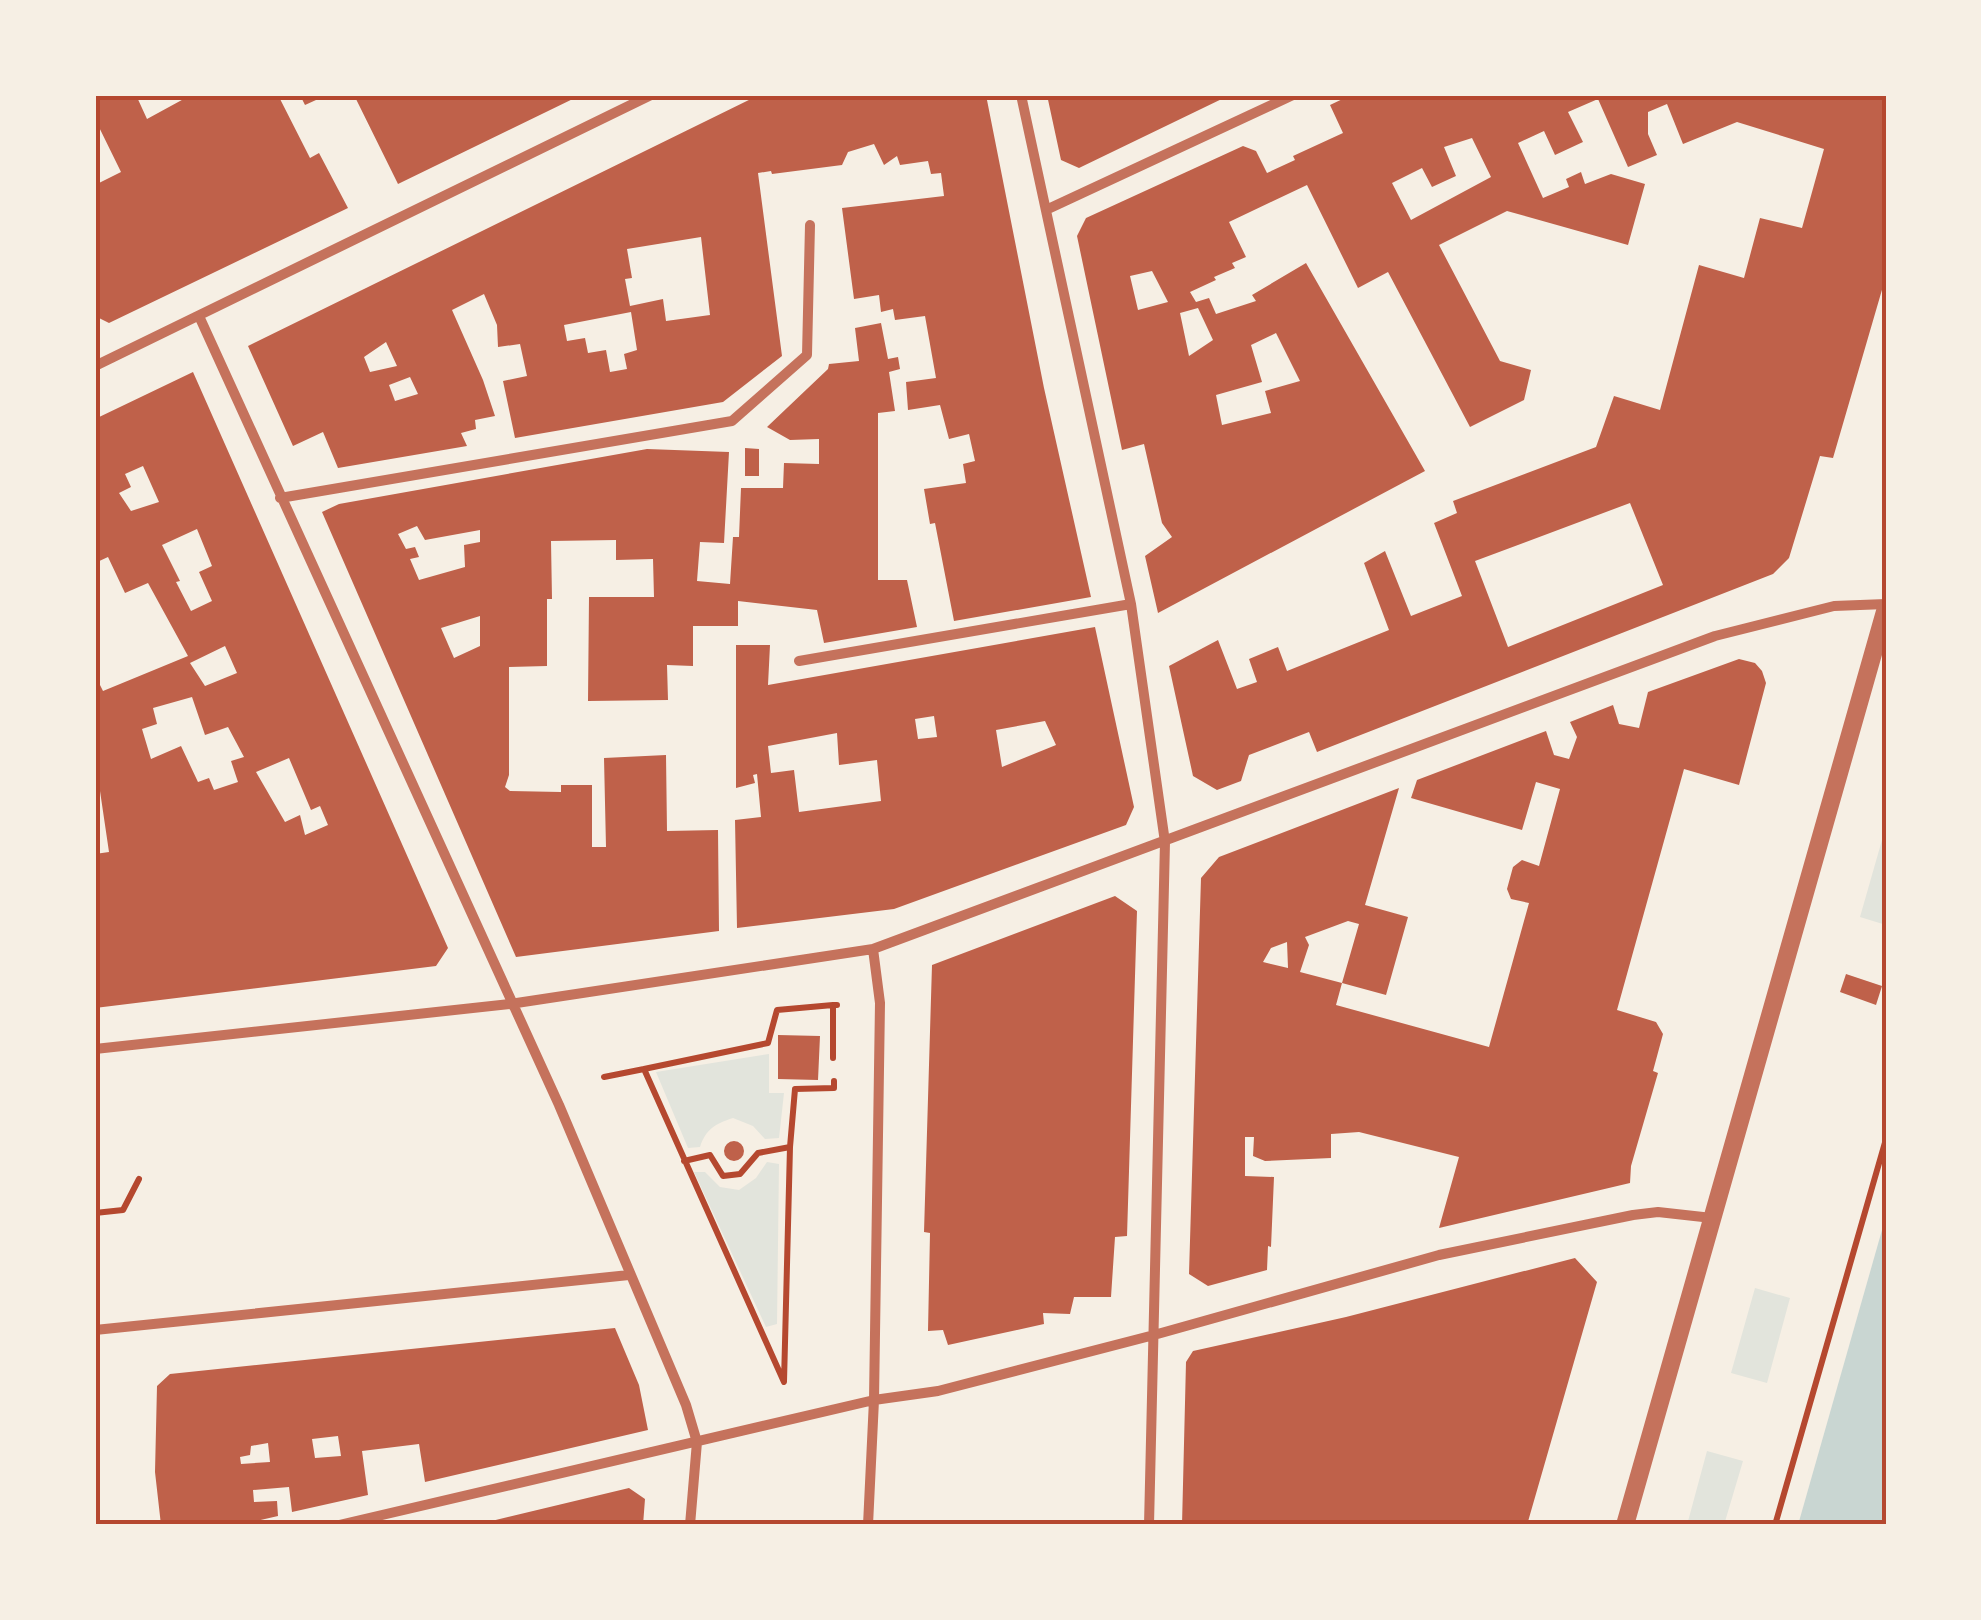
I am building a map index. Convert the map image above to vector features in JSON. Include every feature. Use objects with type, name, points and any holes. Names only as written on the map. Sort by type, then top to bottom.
[{"type":"street","points":[[97,361],[199,316],[650,95]]},
{"type":"street","points":[[1022,95],[1131,604],[1165,842],[1149,1525]]},
{"type":"street","points":[[1048,209],[1293,95]]},
{"type":"street","points":[[280,498],[732,420],[807,355],[810,224]]},
{"type":"street","points":[[199,316],[559,1105],[686,1405],[698,1442],[690,1525]]},
{"type":"street","points":[[800,661],[1131,604]]},
{"type":"street","points":[[95,1049],[510,1004],[873,949],[1715,636],[1834,606],[1886,606],[1625,1525]]},
{"type":"street","points":[[868,1525],[874,1400],[880,1003],[873,949]]},
{"type":"street","points":[[338,1525],[874,1400],[938,1390],[1154,1335],[1439,1255],[1632,1215],[1658,1212],[1712,1218]]},
{"type":"street","points":[[95,1330],[629,1274]]},
{"type":"path","points":[[644,1069],[784,1382],[795,1090],[834,1088],[833,1005]]},
{"type":"path","points":[[604,1077],[768,1044],[777,1010],[846,1005]]},
{"type":"path","points":[[1775,1525],[1886,1139]]},
{"type":"path","points":[[684,1160],[710,1155],[724,1176],[740,1174],[758,1152],[790,1146]]},
{"type":"path","points":[[95,1213],[123,1210],[139,1179]]},
{"type":"shaded area","points":[[1886,826],[1886,925],[1860,917]]},
{"type":"shaded area","points":[[769,1054],[769,1093],[784,1093],[779,1138],[765,1139],[753,1126],[733,1118],[712,1128],[700,1147],[688,1148],[656,1072]]},
{"type":"shaded area","points":[[767,1162],[779,1164],[777,1324],[766,1327],[694,1172],[705,1172],[720,1187],[739,1190],[756,1178]]},
{"type":"shaded area","points":[[1886,1216],[1886,1525],[1798,1525]]},
{"type":"shaded area","points":[[1755,1288],[1790,1298],[1767,1383],[1731,1373]]},
{"type":"shaded area","points":[[1707,1451],[1743,1461],[1724,1525],[1687,1525]]},
{"type":"building","points":[[105,95],[136,95],[147,119],[191,95],[278,95],[310,158],[319,153],[348,208],[109,323],[95,316],[95,185],[121,172],[95,119],[95,100]]},
{"type":"building","points":[[300,95],[327,95],[305,105]]},
{"type":"building","points":[[354,95],[581,95],[398,184]]},
{"type":"building","points":[[759,95],[986,95],[1044,388],[1091,597],[954,621],[935,523],[930,524],[924,489],[966,483],[963,464],[975,461],[969,434],[949,439],[940,405],[908,410],[906,382],[936,378],[925,316],[895,320],[893,309],[881,312],[879,295],[854,299],[842,208],[944,196],[941,173],[931,174],[928,161],[900,165],[897,156],[884,165],[874,144],[848,152],[842,165],[758,173],[782,356],[723,402],[515,438],[503,381],[527,376],[520,344],[498,347],[497,325],[484,294],[452,310],[495,416],[475,420],[476,429],[461,433],[467,446],[338,468],[323,432],[293,446],[248,346]],"holes":[[[701,237],[710,315],[666,321],[663,299],[630,306],[625,279],[632,278],[627,249]],[[631,312],[637,350],[624,354],[627,369],[610,372],[606,350],[588,353],[585,338],[567,341],[564,325]],[[386,342],[397,366],[370,372],[364,357]],[[410,377],[418,394],[395,401],[389,385]]]},
{"type":"building","points":[[1047,95],[1230,95],[1079,168],[1061,160]]},
{"type":"building","points":[[1351,95],[1668,95],[1670,100],[1682,95],[1886,95],[1886,276],[1833,458],[1820,456],[1789,558],[1773,574],[1317,752],[1309,732],[1249,755],[1241,781],[1217,790],[1193,776],[1169,666],[1218,640],[1237,689],[1257,682],[1249,659],[1278,647],[1287,671],[1389,630],[1364,563],[1385,551],[1411,616],[1462,596],[1434,523],[1457,513],[1453,501],[1596,447],[1614,396],[1660,410],[1699,265],[1744,278],[1760,218],[1802,228],[1824,149],[1737,122],[1683,144],[1667,104],[1648,112],[1648,134],[1657,155],[1628,167],[1598,99],[1568,112],[1583,142],[1555,155],[1544,131],[1518,143],[1543,198],[1569,187],[1566,179],[1581,172],[1585,184],[1611,174],[1645,184],[1628,245],[1507,211],[1439,245],[1500,361],[1531,370],[1524,400],[1470,427],[1388,272],[1358,288],[1307,185],[1229,222],[1246,257],[1232,263],[1235,268],[1214,277],[1216,280],[1190,292],[1196,302],[1209,298],[1216,314],[1256,301],[1252,295],[1306,263],[1425,471],[1158,613],[1145,556],[1172,537],[1162,523],[1144,444],[1122,450],[1077,236],[1086,218],[1243,146],[1256,151],[1267,173],[1295,160],[1293,156],[1343,133],[1330,105]],"holes":[[[1472,138],[1491,177],[1411,220],[1392,183],[1422,168],[1432,187],[1456,176],[1444,147]],[[1152,271],[1168,302],[1138,310],[1130,276]],[[1198,308],[1213,340],[1189,356],[1180,313]],[[1276,333],[1300,381],[1265,391],[1271,413],[1222,425],[1216,395],[1262,382],[1251,345]],[[1630,503],[1663,585],[1508,647],[1475,561]]]},
{"type":"building","points":[[881,323],[888,359],[898,357],[900,369],[889,372],[895,411],[878,413],[878,580],[907,580],[917,627],[824,643],[817,610],[738,601],[738,626],[693,626],[693,666],[667,665],[668,700],[588,701],[589,597],[654,597],[653,559],[616,560],[616,540],[551,541],[547,666],[509,667],[509,775],[505,787],[510,791],[561,792],[561,785],[592,785],[592,847],[606,847],[604,758],[666,755],[667,831],[718,830],[719,931],[516,957],[322,512],[339,504],[647,449],[729,452],[724,543],[700,542],[697,581],[730,584],[733,537],[739,537],[741,488],[783,488],[784,463],[819,464],[819,439],[790,440],[767,427],[829,364],[859,361],[855,328]],"holes":[[[417,526],[425,540],[480,530],[480,542],[464,545],[465,567],[419,580],[410,559],[419,557],[415,547],[406,549],[398,534]],[[480,616],[480,646],[454,658],[441,628]]]},
{"type":"building","points":[[193,372],[448,948],[436,966],[95,1008],[95,854],[109,852],[100,791],[95,791],[95,675],[103,691],[188,656],[148,583],[125,593],[108,557],[95,563],[95,419]],"holes":[[[143,466],[159,502],[131,511],[119,493],[131,487],[125,474]],[[197,529],[212,566],[199,572],[212,601],[191,611],[162,545]],[[225,646],[237,673],[205,686],[190,663]],[[192,697],[205,735],[228,727],[244,757],[231,761],[238,782],[214,790],[209,778],[198,782],[181,746],[151,759],[142,729],[157,724],[153,708]],[[289,758],[311,810],[320,806],[328,825],[305,835],[300,815],[285,822],[256,772]]]},
{"type":"building","points":[[745,448],[759,449],[759,476],[745,476]]},
{"type":"building","points":[[1095,627],[1134,807],[1126,825],[894,909],[737,928],[735,820],[761,817],[757,774],[753,775],[755,783],[736,788],[736,645],[770,645],[768,685]],"holes":[[[934,716],[937,737],[918,739],[915,719]],[[1045,721],[1056,745],[1002,767],[996,730]],[[837,733],[839,765],[877,760],[881,801],[799,812],[794,770],[771,773],[768,746]]]},
{"type":"building","points":[[1739,659],[1755,663],[1766,683],[1739,785],[1684,769],[1617,1010],[1656,1022],[1663,1034],[1653,1071],[1658,1073],[1631,1166],[1630,1183],[1439,1228],[1459,1157],[1359,1132],[1331,1134],[1331,1158],[1265,1161],[1253,1156],[1254,1137],[1245,1137],[1245,1176],[1274,1177],[1267,1270],[1208,1286],[1189,1274],[1201,878],[1219,857],[1399,788],[1365,905],[1408,917],[1386,995],[1342,983],[1336,1005],[1489,1047],[1529,903],[1511,899],[1507,889],[1513,867],[1522,860],[1539,866],[1560,789],[1536,782],[1522,830],[1411,798],[1417,780],[1546,731],[1554,755],[1569,759],[1577,737],[1570,722],[1613,705],[1619,724],[1639,728],[1648,692]],"holes":[[[1348,921],[1359,924],[1342,983],[1300,972],[1309,945],[1305,937]],[[1287,942],[1288,968],[1263,962],[1271,948]]]},
{"type":"building","points":[[1115,896],[1137,911],[1127,1236],[1115,1237],[1111,1297],[1074,1297],[1070,1314],[1043,1313],[1044,1324],[948,1345],[943,1330],[928,1331],[930,1233],[924,1232],[932,965]]},
{"type":"building","points":[[1846,974],[1882,986],[1876,1005],[1840,992]]},
{"type":"building","points":[[778,1035],[820,1036],[818,1080],[778,1079]]},
{"type":"building","points":[[734,1141],[744,1151],[734,1161],[724,1151]]},
{"type":"building","points":[[1575,1258],[1597,1282],[1527,1525],[1182,1525],[1186,1362],[1193,1351],[1346,1317]]},
{"type":"building","points":[[615,1328],[639,1385],[648,1430],[425,1482],[419,1444],[362,1451],[368,1495],[292,1512],[289,1487],[253,1490],[254,1502],[277,1501],[278,1516],[238,1525],[161,1525],[155,1472],[157,1386],[170,1374]],"holes":[[[338,1436],[341,1456],[315,1458],[312,1439]],[[268,1443],[270,1462],[241,1464],[240,1457],[250,1455],[251,1446]]]},
{"type":"building","points":[[629,1488],[645,1499],[643,1525],[475,1525]]}]
